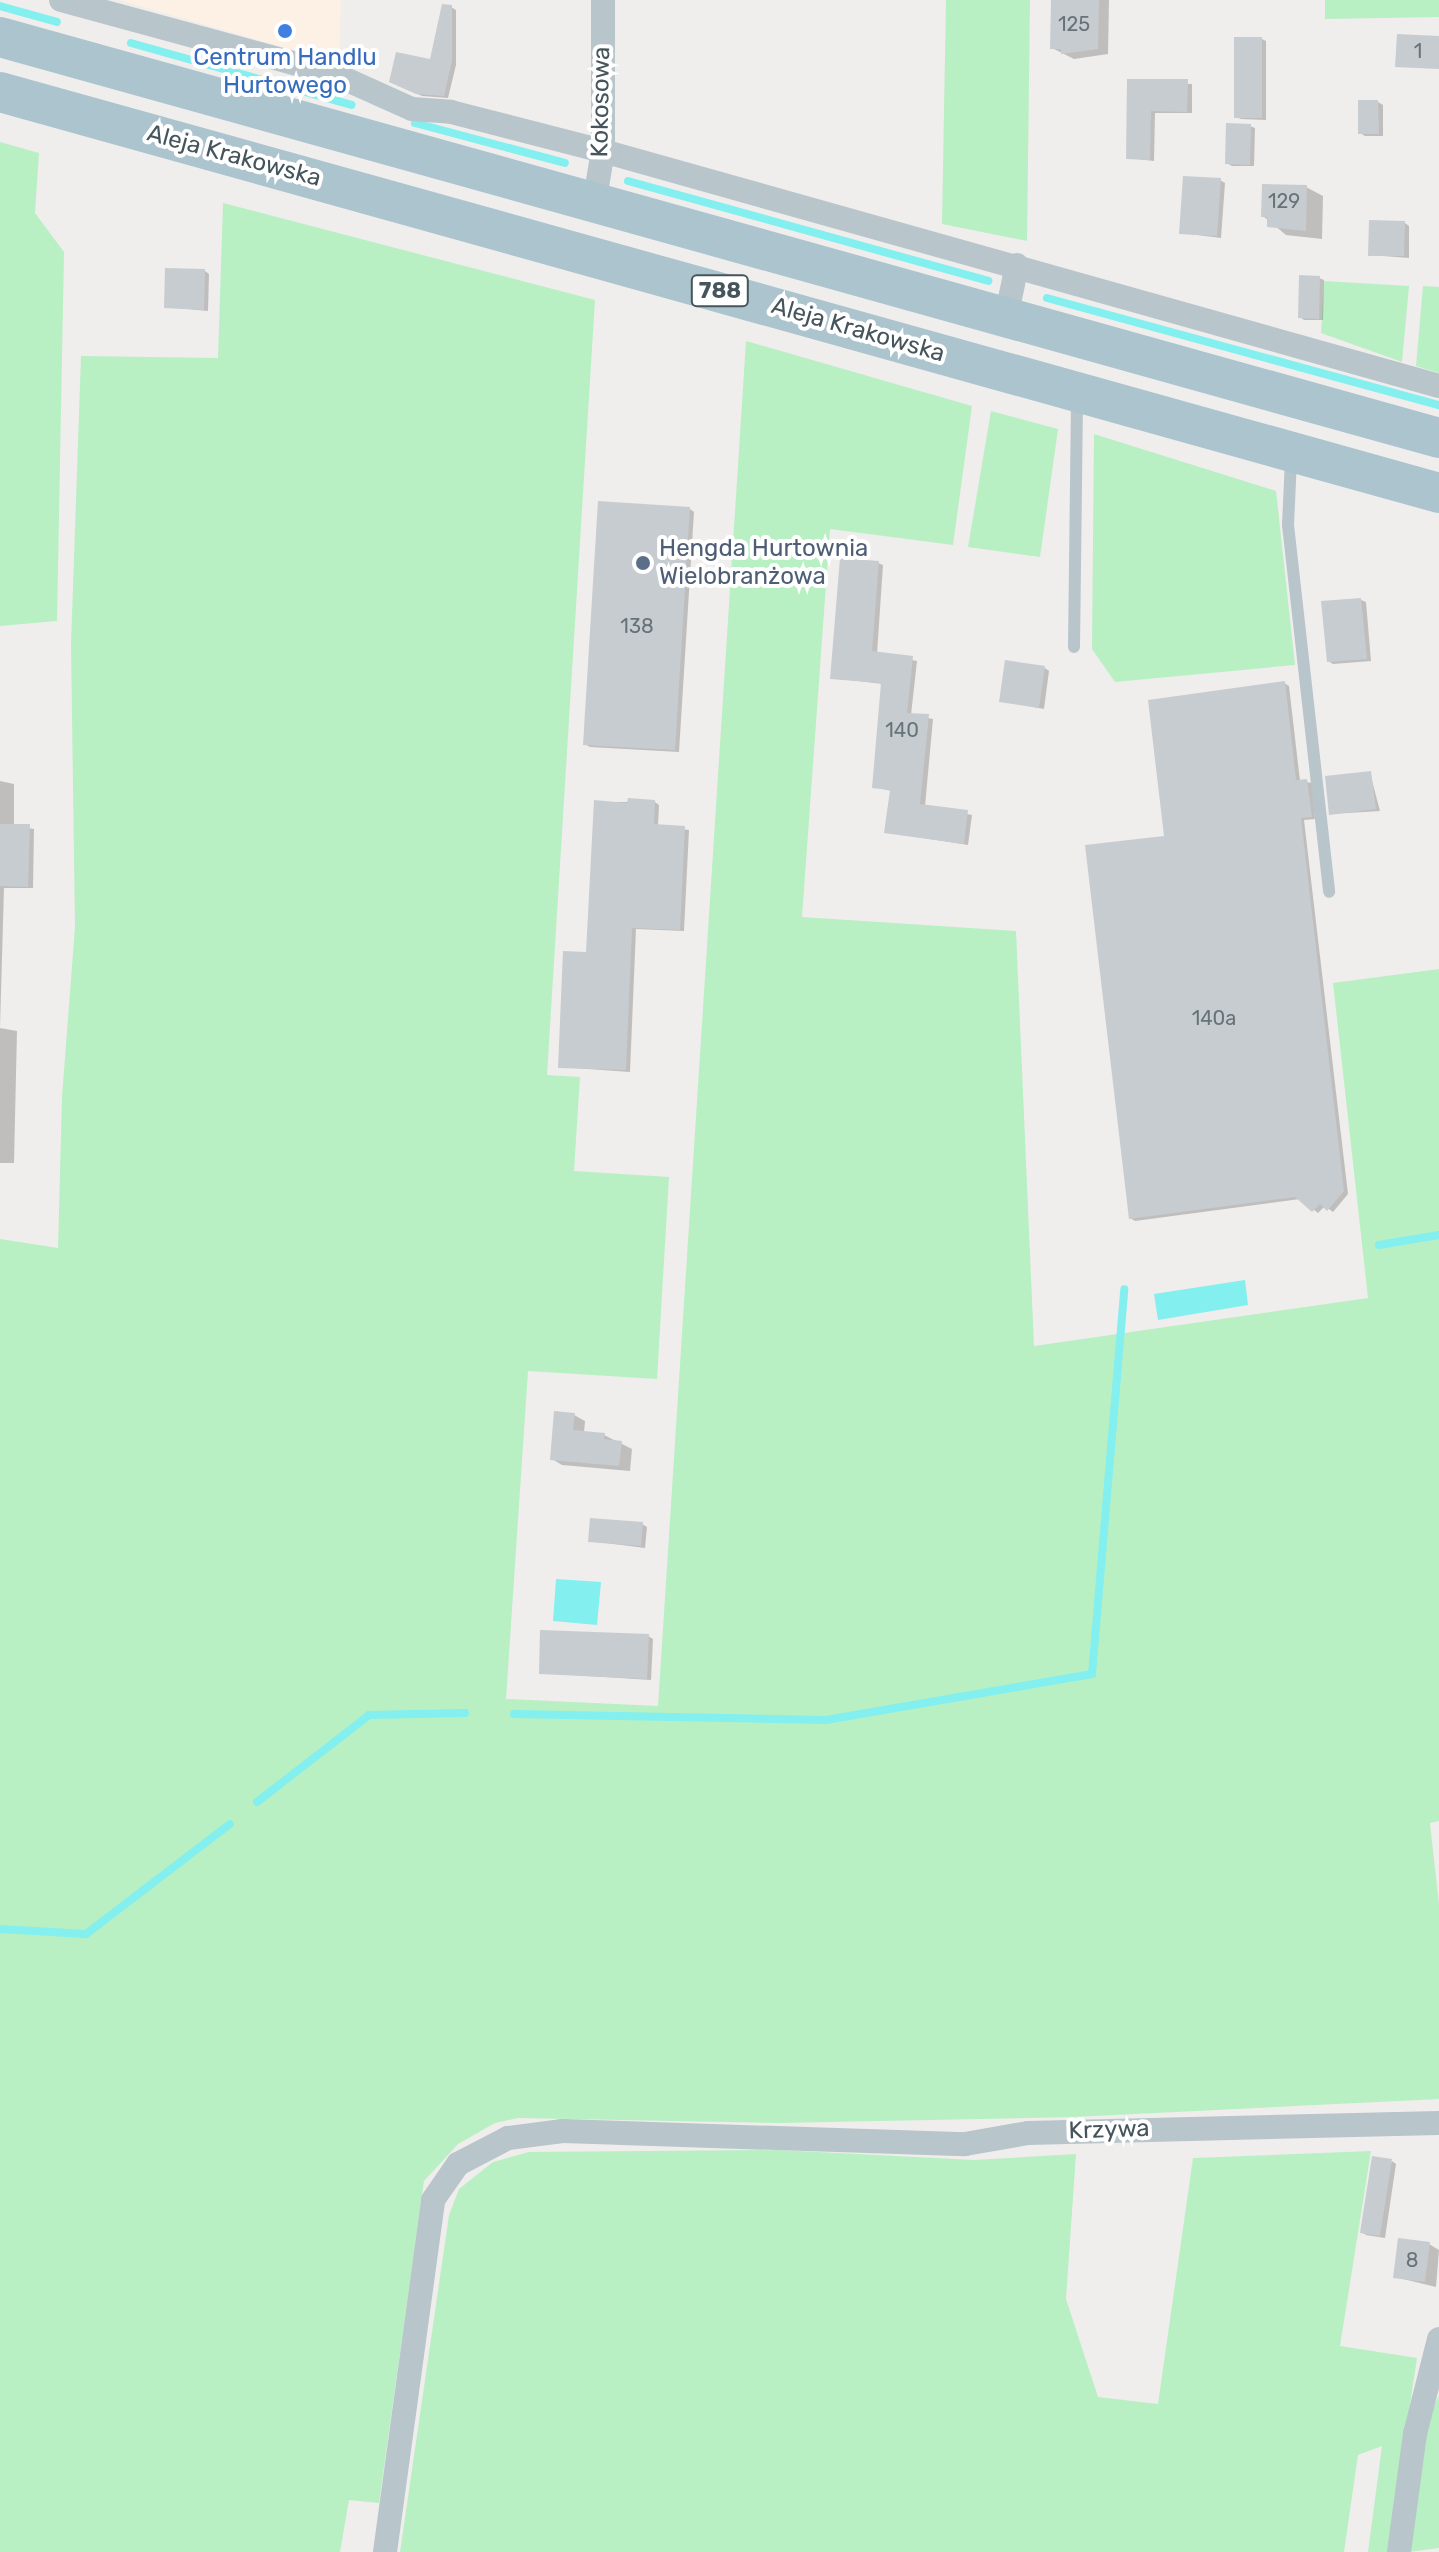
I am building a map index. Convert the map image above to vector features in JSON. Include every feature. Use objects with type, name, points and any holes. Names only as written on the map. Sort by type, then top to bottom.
[{"type":"main road","name":"Aleja Krakowska","points":[[0,37],[1439,438]]},
{"type":"main road","name":"Aleja Krakowska","points":[[0,92],[1439,493]]},
{"type":"street","points":[[61,0],[98,5],[334,74],[382,99],[603,151],[1439,386]]},
{"type":"street","name":"Kokosowa","points":[[594,204],[603,151],[603,0]]},
{"type":"street","points":[[370,142],[382,99]]},
{"type":"street","points":[[1006,318],[1017,265]]},
{"type":"street","name":"Krzywa","points":[[385,2552],[433,2200],[458,2164],[529,2132],[779,2136],[965,2144],[1028,2133],[1439,2123]]},
{"type":"street","points":[[1399,2552],[1415,2434],[1439,2339]]},
{"type":"lane","points":[[1074,647],[1077,392]]},
{"type":"lane","points":[[1291,452],[1288,525],[1329,892]]},
{"type":"shaded area","name":"Centrum Handlu Hurtowego","points":[[119,0],[341,0],[339,63]]},
{"type":"green space","points":[[946,0],[1030,0],[1027,241],[942,224]]},
{"type":"green space","points":[[1325,0],[1439,0],[1439,17],[1325,19]]},
{"type":"green space","points":[[0,142],[39,153],[35,213],[64,252],[57,621],[0,626]]},
{"type":"green space","points":[[223,203],[595,300],[547,1075],[580,1077],[574,1171],[669,1177],[657,1379],[528,1371],[506,1699],[658,1706],[746,341],[972,406],[953,545],[830,529],[802,917],[1016,931],[1034,1346],[1368,1298],[1333,983],[1439,969],[1439,1821],[1430,1823],[1439,1905],[1439,2099],[1074,2117],[779,2123],[518,2118],[495,2123],[458,2144],[424,2181],[379,2503],[349,2500],[340,2552],[0,2552],[0,1239],[58,1248],[62,1097],[75,927],[71,644],[81,356],[218,358]]},
{"type":"green space","points":[[1324,281],[1409,286],[1402,362],[1321,333]]},
{"type":"green space","points":[[1423,286],[1439,287],[1439,373],[1416,366]]},
{"type":"green space","points":[[991,411],[1058,429],[1040,557],[968,547]]},
{"type":"green space","points":[[1094,434],[1276,491],[1295,665],[1115,682],[1092,649]]},
{"type":"green space","points":[[779,2150],[974,2160],[1076,2154],[1066,2299],[1098,2397],[1158,2404],[1193,2158],[1371,2151],[1340,2346],[1417,2358],[1388,2552],[1368,2552],[1382,2446],[1358,2455],[1344,2552],[400,2552],[449,2215],[459,2189],[493,2162],[529,2152]]},
{"type":"green space","points":[[1439,2396],[1439,2548],[1409,2552],[1428,2416]]},
{"type":"water","points":[[1245,1280],[1248,1305],[1158,1320],[1154,1294]]},
{"type":"water","points":[[556,1579],[601,1582],[597,1625],[553,1621]]},
{"type":"building","points":[[1051,0],[1099,0],[1098,49],[1061,54],[1061,49],[1050,49]]},
{"type":"building","points":[[442,4],[452,5],[452,61],[444,96],[416,94],[389,82],[396,52],[430,59]]},
{"type":"building","points":[[1397,34],[1439,36],[1439,69],[1395,67]]},
{"type":"building","points":[[1234,37],[1262,37],[1262,118],[1234,118]]},
{"type":"building","points":[[1127,79],[1188,79],[1187,112],[1151,111],[1150,160],[1126,159]]},
{"type":"building","points":[[1358,100],[1378,100],[1379,134],[1358,134]]},
{"type":"building","points":[[1226,123],[1251,124],[1250,165],[1225,164]]},
{"type":"building","points":[[1183,176],[1221,178],[1217,236],[1179,234]]},
{"type":"building","points":[[1262,184],[1307,185],[1306,231],[1267,227],[1267,217],[1261,217]]},
{"type":"building","points":[[1369,220],[1405,221],[1404,256],[1368,256]]},
{"type":"building","points":[[165,268],[205,269],[204,310],[164,308]]},
{"type":"building","points":[[1299,275],[1320,276],[1319,319],[1298,318]]},
{"type":"building","points":[[598,501],[690,507],[675,750],[583,745]]},
{"type":"building","points":[[840,558],[879,561],[872,651],[913,656],[907,713],[929,714],[920,804],[968,810],[964,844],[884,833],[890,790],[872,788],[881,683],[830,679]]},
{"type":"building","points":[[1361,598],[1367,659],[1327,662],[1321,601]]},
{"type":"building","points":[[1005,660],[1045,666],[1039,708],[999,702]]},
{"type":"building","points":[[1285,681],[1296,780],[1307,779],[1312,817],[1301,818],[1344,1191],[1327,1211],[1320,1204],[1312,1212],[1295,1197],[1129,1219],[1085,845],[1164,836],[1148,700]]},
{"type":"building","points":[[1371,771],[1376,809],[1329,815],[1325,776]]},
{"type":"building","points":[[628,798],[655,800],[654,824],[685,826],[680,930],[632,928],[626,1070],[558,1068],[563,951],[586,952],[594,800],[627,803]]},
{"type":"building","points":[[0,824],[30,824],[28,887],[0,886]]},
{"type":"building","points":[[554,1411],[575,1413],[573,1430],[605,1433],[604,1439],[622,1441],[619,1466],[550,1460]]},
{"type":"building","points":[[590,1518],[643,1522],[641,1546],[588,1542]]},
{"type":"building","points":[[540,1630],[649,1634],[647,1679],[539,1674]]},
{"type":"building","points":[[1372,2156],[1392,2159],[1380,2236],[1360,2233]]},
{"type":"building","points":[[1398,2238],[1430,2242],[1425,2282],[1393,2278]]},
{"type":"waterway","points":[[0,6],[57,22]]},
{"type":"waterway","points":[[131,43],[351,105]]},
{"type":"waterway","points":[[415,123],[565,163]]},
{"type":"waterway","points":[[628,181],[988,281]]},
{"type":"waterway","points":[[1047,298],[1439,405]]},
{"type":"waterway","points":[[1379,1245],[1439,1235]]},
{"type":"waterway","points":[[514,1714],[826,1720],[1092,1674],[1124,1289]]},
{"type":"waterway","points":[[257,1802],[369,1715],[465,1713]]},
{"type":"waterway","points":[[0,1929],[86,1934],[230,1824]]},
{"type":"place","name":"Centrum Handlu Hurtowego","points":[[285,31]]},
{"type":"place","name":"Hengda Hurtownia Wielobranżowa","points":[[643,563]]}]
